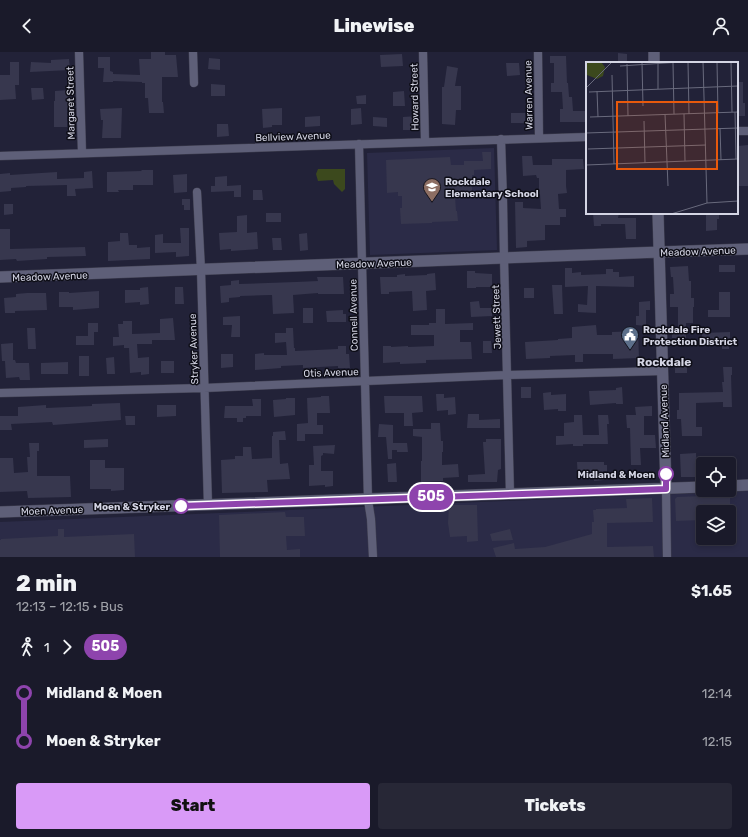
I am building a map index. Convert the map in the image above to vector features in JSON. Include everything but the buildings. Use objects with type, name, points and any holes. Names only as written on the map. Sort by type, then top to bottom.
[{"type":"street","name":"Margaret Street","points":[[79,52],[82,153]]},
{"type":"street","points":[[193,52],[194,83]]},
{"type":"street","name":"Howard Street","points":[[423,52],[425,142]]},
{"type":"street","name":"Warren Avenue","points":[[538,52],[539,138]]},
{"type":"street","name":"Bellview Avenue","points":[[0,156],[586,137]]},
{"type":"street","name":"Jewett Street","points":[[501,140],[510,494]]},
{"type":"street","name":"Connell Avenue","points":[[359,144],[368,500],[373,557]]},
{"type":"street","name":"Stryker Avenue","points":[[197,192],[201,270],[208,505]]},
{"type":"street","name":"Midland Avenue","points":[[658,214],[667,557]]},
{"type":"street","name":"Meadow Avenue","points":[[0,277],[748,249]]},
{"type":"street","name":"Otis Avenue","points":[[0,393],[204,388],[508,375],[663,371]]},
{"type":"street","points":[[736,486],[748,485]]},
{"type":"street","name":"Moen Avenue","points":[[0,512],[696,487]]},
{"type":"shaded area","name":"Rockdale Elementary School","points":[[494,148],[497,250],[370,255],[367,153]]},
{"type":"shaded area","points":[[736,491],[748,491],[748,557],[0,557],[0,522],[696,493],[696,497],[736,497]]},
{"type":"green space","points":[[318,169],[345,169],[345,189],[342,192],[334,184],[333,180],[318,181],[316,174]]},
{"type":"bus line","name":"505","points":[[181,506],[666,489],[666,474]]},
{"type":"place","name":"Rockdale Elementary School","points":[[432,202]]},
{"type":"place","name":"Rockdale Fire Protection District","points":[[630,350]]},
{"type":"place","name":"Midland & Moen","points":[[666,474]]},
{"type":"place","name":"Moen & Stryker","points":[[181,506]]},
{"type":"district","name":"Rockdale","points":[[664,362]]}]
